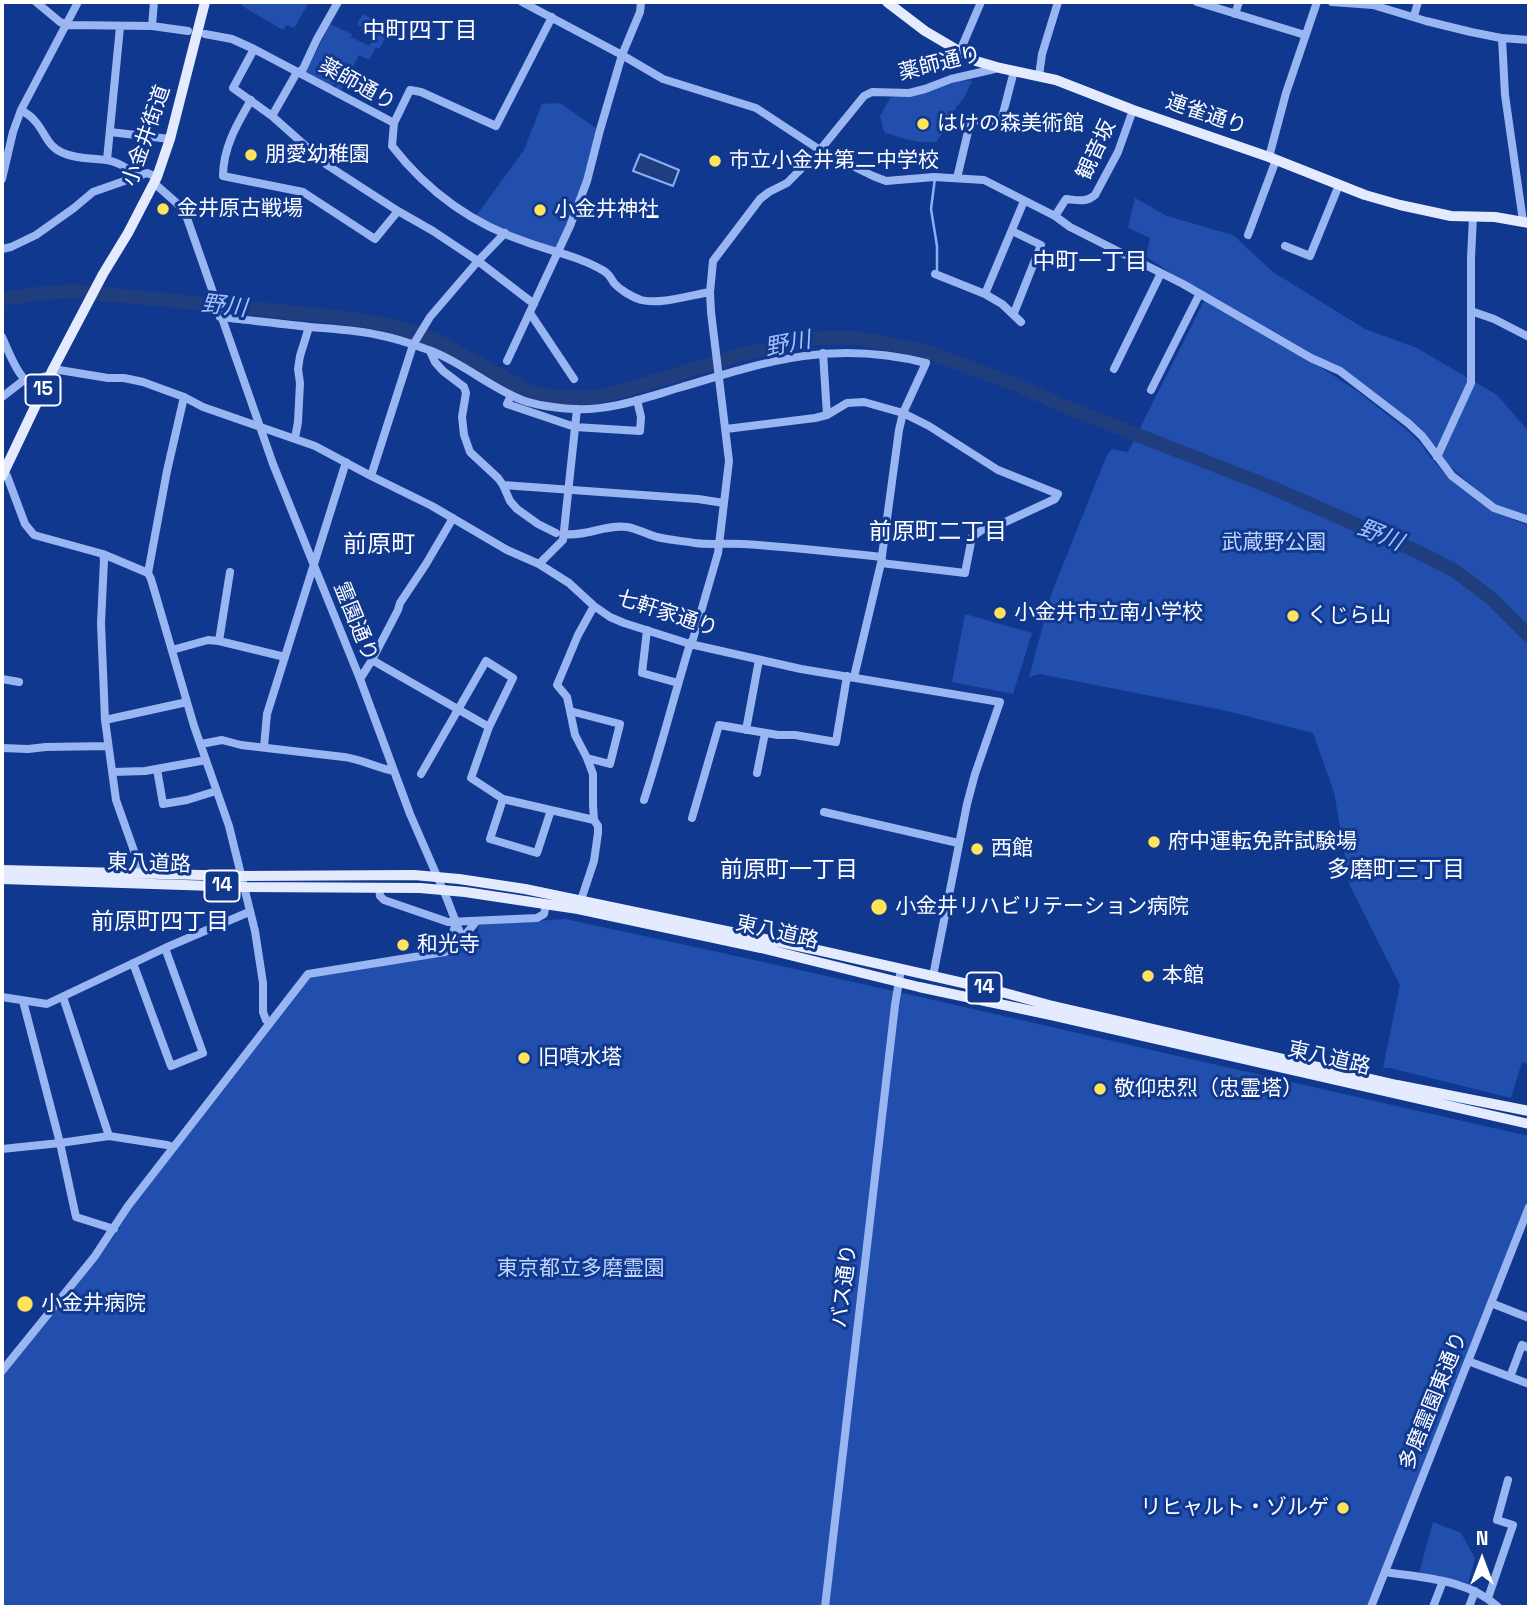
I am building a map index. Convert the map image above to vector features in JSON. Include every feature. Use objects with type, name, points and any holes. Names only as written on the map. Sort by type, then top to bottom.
[{"type":"main road","name":"小金井街道","points":[[51,373],[156,180],[170,139],[205,2]]},
{"type":"main road","name":"連雀通り","points":[[891,3],[925,31],[976,61],[1056,80],[1365,195],[1443,214],[1526,222]]},
{"type":"main road","name":"15","points":[[2,475],[51,373]]},
{"type":"main road","name":"東八道路","points":[[2,870],[241,876],[414,875],[525,889],[822,951],[1397,1084],[1529,1111]]},
{"type":"main road","name":"東八道路","points":[[2,879],[443,890],[578,909],[748,945],[899,982],[1529,1124]]},
{"type":"main road","points":[[931,976],[927,979],[930,983],[986,1001]]},
{"type":"street","points":[[36,2],[67,25],[152,26],[188,31]]},
{"type":"street","points":[[3,174],[13,132],[27,95],[78,2]]},
{"type":"street","points":[[152,26],[154,2]]},
{"type":"street","points":[[272,116],[295,76],[303,69],[338,2]]},
{"type":"street","points":[[522,2],[663,79],[756,108],[820,150],[873,176],[886,181],[934,177],[984,180],[1055,216],[1070,227],[1183,284],[1311,358],[1350,377],[1422,436],[1452,476],[1494,508],[1529,520]]},
{"type":"street","points":[[507,361],[587,181],[622,55],[640,12],[641,2]]},
{"type":"street","points":[[960,51],[981,2]]},
{"type":"street","points":[[1038,76],[1058,2]]},
{"type":"street","points":[[1197,2],[1305,35]]},
{"type":"street","points":[[1235,14],[1240,2]]},
{"type":"street","points":[[1248,235],[1273,159],[1286,93],[1317,2]]},
{"type":"street","points":[[1332,2],[1373,5],[1426,21],[1502,38],[1529,40]]},
{"type":"street","points":[[1414,16],[1418,2]]},
{"type":"street","points":[[394,123],[410,90],[421,92],[496,126],[552,18]]},
{"type":"street","points":[[107,160],[120,27]]},
{"type":"street","name":"薬師通り","points":[[205,34],[232,39],[254,49],[394,123],[392,146],[405,162],[456,208],[505,233],[558,251],[607,272],[616,285],[641,300],[658,301],[710,292],[713,261],[760,199],[787,183],[820,150],[864,96],[872,92],[909,93],[951,79],[1000,68]]},
{"type":"street","points":[[1502,38],[1505,95],[1526,222]]},
{"type":"street","points":[[254,49],[233,88],[272,116],[327,165],[478,261],[534,304]]},
{"type":"street","points":[[957,178],[971,119],[1000,125],[1014,71]]},
{"type":"street","points":[[251,100],[227,148],[223,176],[303,192],[374,239],[398,211]]},
{"type":"street","points":[[21,110],[33,118],[53,148],[64,154],[122,164],[136,176]]},
{"type":"street","name":"観音坂","points":[[1055,216],[1066,199],[1082,201],[1095,195],[1118,152],[1133,110]]},
{"type":"street","points":[[2,131],[13,132]]},
{"type":"street","points":[[110,132],[170,139]]},
{"type":"street","points":[[2,249],[36,235],[93,192],[147,173],[156,180]]},
{"type":"street","name":"霊園通り","points":[[156,180],[183,212],[273,464],[462,938]]},
{"type":"street","points":[[1285,246],[1310,256],[1339,185]]},
{"type":"street","points":[[985,294],[1024,201]]},
{"type":"street","points":[[1437,457],[1471,383],[1473,217]]},
{"type":"street","points":[[1012,230],[1041,245],[1014,313]]},
{"type":"street","points":[[371,476],[413,345],[429,319],[505,233]]},
{"type":"street","points":[[1114,369],[1161,273]]},
{"type":"street","points":[[935,274],[985,294],[1014,313],[1021,322]]},
{"type":"street","points":[[643,800],[690,644],[694,639],[720,542],[729,461],[710,292]]},
{"type":"street","points":[[1151,390],[1199,295]]},
{"type":"street","points":[[1472,311],[1529,337]]},
{"type":"street","points":[[530,313],[574,379]]},
{"type":"street","points":[[220,317],[384,336],[450,359],[525,401],[576,409],[603,408],[637,400],[782,358],[823,353],[873,353],[926,363],[903,413],[882,560],[850,677],[836,742],[719,725],[692,818]]},
{"type":"street","points":[[295,438],[300,383],[298,369],[309,327]]},
{"type":"street","points":[[2,337],[26,381],[42,392]]},
{"type":"street","points":[[430,351],[443,371],[464,387],[466,393],[462,417],[470,452],[495,475],[517,509],[538,524],[560,533],[581,535],[611,527],[626,527],[657,537],[699,544],[720,542],[825,550],[965,573],[972,537],[982,530],[1055,499],[1058,494],[998,470],[929,426],[903,413],[864,402],[847,403],[827,415],[815,418],[726,429]]},
{"type":"street","points":[[823,353],[827,415]]},
{"type":"street","points":[[2,397],[26,381],[51,373]]},
{"type":"street","name":"七軒家通り","points":[[51,373],[124,378],[143,382],[203,407],[315,446],[453,518],[507,550],[539,564],[569,583],[594,606],[624,623],[690,644],[801,670],[1000,702],[975,774],[931,976]]},
{"type":"street","points":[[511,395],[507,404],[575,427],[640,430],[641,416],[637,400]]},
{"type":"street","points":[[184,397],[148,572],[187,702],[229,826],[255,931],[264,1012],[269,1023]]},
{"type":"street","points":[[539,564],[563,540],[560,533],[568,489],[576,409]]},
{"type":"street","points":[[264,747],[267,714],[346,462]]},
{"type":"street","points":[[2,475],[8,476],[25,524],[34,535],[103,554],[148,572]]},
{"type":"street","points":[[503,485],[694,498],[724,503]]},
{"type":"street","points":[[359,679],[372,660],[400,603],[453,518]]},
{"type":"street","points":[[103,554],[101,623],[104,720],[116,800],[139,865],[139,874]]},
{"type":"street","points":[[219,641],[230,572]]},
{"type":"street","points":[[581,900],[596,855],[598,825],[594,820],[592,800],[593,774],[575,735],[566,697],[557,685],[578,635],[594,606]]},
{"type":"street","points":[[647,630],[642,673],[678,683]]},
{"type":"street","points":[[172,650],[208,640],[285,657]]},
{"type":"street","points":[[372,660],[489,727]]},
{"type":"street","points":[[746,730],[759,660]]},
{"type":"street","points":[[421,774],[486,661],[513,678],[489,727],[471,778],[503,799],[594,820]]},
{"type":"street","points":[[2,679],[19,682]]},
{"type":"street","points":[[104,720],[187,702]]},
{"type":"street","points":[[569,711],[620,724],[610,764],[587,758]]},
{"type":"street","points":[[757,774],[765,733]]},
{"type":"street","points":[[201,744],[222,740],[241,745],[354,758],[394,771]]},
{"type":"street","points":[[2,748],[108,746]]},
{"type":"street","points":[[113,772],[145,771],[206,760]]},
{"type":"street","points":[[157,769],[163,804],[216,791]]},
{"type":"street","points":[[503,799],[490,839],[537,853],[551,810]]},
{"type":"street","points":[[824,812],[958,843]]},
{"type":"street","points":[[379,887],[380,896],[384,900],[448,922],[537,918],[544,914],[546,905]]},
{"type":"street","points":[[2,997],[47,1004],[249,912]]},
{"type":"street","points":[[445,952],[456,922]]},
{"type":"street","points":[[2,1371],[95,1256],[128,1206],[308,974],[452,950],[476,922]]},
{"type":"street","points":[[133,963],[171,1066],[202,1053],[165,948]]},
{"type":"street","name":"バス通り","points":[[825,1607],[901,969]]},
{"type":"street","points":[[64,997],[108,1136]]},
{"type":"street","points":[[23,1001],[76,1217],[114,1228]]},
{"type":"street","points":[[2,1149],[108,1136],[173,1147]]},
{"type":"street","name":"多磨霊園東通り","points":[[1371,1607],[1491,1303],[1527,1221],[1529,1207]]},
{"type":"street","points":[[1491,1303],[1529,1318]]},
{"type":"street","points":[[1510,1377],[1522,1345],[1529,1348]]},
{"type":"street","points":[[1468,1361],[1529,1384]]},
{"type":"street","points":[[1488,1598],[1513,1525],[1497,1520],[1508,1480]]},
{"type":"street","points":[[1385,1572],[1443,1581],[1475,1591],[1498,1607]]},
{"type":"street","points":[[1433,1607],[1443,1581]]},
{"type":"street","points":[[1469,1607],[1475,1591]]},
{"type":"green space","points":[[244,2],[309,2],[295,27],[287,25],[283,30],[242,6]]},
{"type":"green space","points":[[363,14],[390,29],[379,49],[376,47],[369,60],[359,55],[340,92],[335,89],[337,85],[333,84],[331,88],[308,75],[306,72],[330,24],[369,46],[376,35],[357,24]]},
{"type":"green space","points":[[964,80],[972,81],[936,142],[910,140],[884,132],[880,116],[890,98]]},
{"type":"green space","points":[[560,103],[597,129],[585,181],[557,249],[503,230],[476,216],[524,150],[542,104]]},
{"type":"green space","points":[[1135,198],[1167,216],[1233,235],[1273,272],[1365,329],[1417,348],[1497,395],[1529,432],[1529,517],[1495,506],[1445,462],[1421,431],[1344,371],[1267,331],[1180,280],[1146,256],[1150,238],[1128,228]]},
{"type":"green space","name":"武蔵野公園","points":[[1204,301],[1311,361],[1360,393],[1408,431],[1445,474],[1461,488],[1494,511],[1529,526],[1529,1064],[1522,1062],[1511,1098],[1383,1068],[1400,985],[1350,886],[1334,792],[1313,733],[1227,711],[1040,674],[1029,677],[1052,592],[1107,455],[1112,449],[1128,452]]},
{"type":"green space","points":[[965,614],[1032,633],[1013,694],[952,682]]},
{"type":"green space","name":"東京都立多磨霊園","points":[[565,919],[1529,1136],[1529,1197],[1368,1607],[2,1607],[2,1376],[102,1253],[130,1209],[308,978],[312,975],[453,955],[478,932],[479,925]]},
{"type":"green space","points":[[1433,1522],[1461,1533],[1475,1558],[1467,1589],[1419,1573]]},
{"type":"shaded area","points":[[640,154],[679,170],[673,186],[633,171]]},
{"type":"waterway","points":[[935,178],[931,209],[937,246],[937,271]]},
{"type":"waterway","name":"野川","points":[[2,299],[73,291],[339,317],[391,325],[436,340],[530,392],[555,397],[601,396],[739,355],[818,338],[856,338],[922,350],[1022,387],[1066,407],[1273,488],[1416,551],[1455,571],[1491,598],[1529,636]]},
{"type":"place","name":"はけの森美術館","points":[[923,124]]},
{"type":"place","name":"朋愛幼稚園","points":[[251,155]]},
{"type":"place","name":"市立小金井第二中学校","points":[[715,161]]},
{"type":"place","name":"金井原古戦場","points":[[163,209]]},
{"type":"place","name":"小金井神社","points":[[540,210]]},
{"type":"place","name":"小金井市立南小学校","points":[[1000,613]]},
{"type":"place","name":"くじら山","points":[[1293,616]]},
{"type":"place","name":"府中運転免許試験場","points":[[1154,842]]},
{"type":"place","name":"西館","points":[[977,849]]},
{"type":"place","name":"小金井リハビリテーション病院","points":[[879,907]]},
{"type":"place","name":"和光寺","points":[[403,945]]},
{"type":"place","name":"本館","points":[[1148,976]]},
{"type":"place","name":"旧噴水塔","points":[[524,1058]]},
{"type":"place","name":"敬仰忠烈（忠霊塔）","points":[[1100,1089]]},
{"type":"place","name":"小金井病院","points":[[25,1304]]},
{"type":"place","name":"リヒャルト・ゾルゲ","points":[[1343,1508]]},
{"type":"district","name":"中町四丁目","points":[[420,32]]},
{"type":"district","name":"中町一丁目","points":[[1090,263]]},
{"type":"district","name":"前原町二丁目","points":[[938,533]]},
{"type":"district","name":"前原町","points":[[379,545]]},
{"type":"district","name":"前原町一丁目","points":[[789,871]]},
{"type":"district","name":"多磨町三丁目","points":[[1396,871]]},
{"type":"district","name":"前原町四丁目","points":[[160,923]]}]
